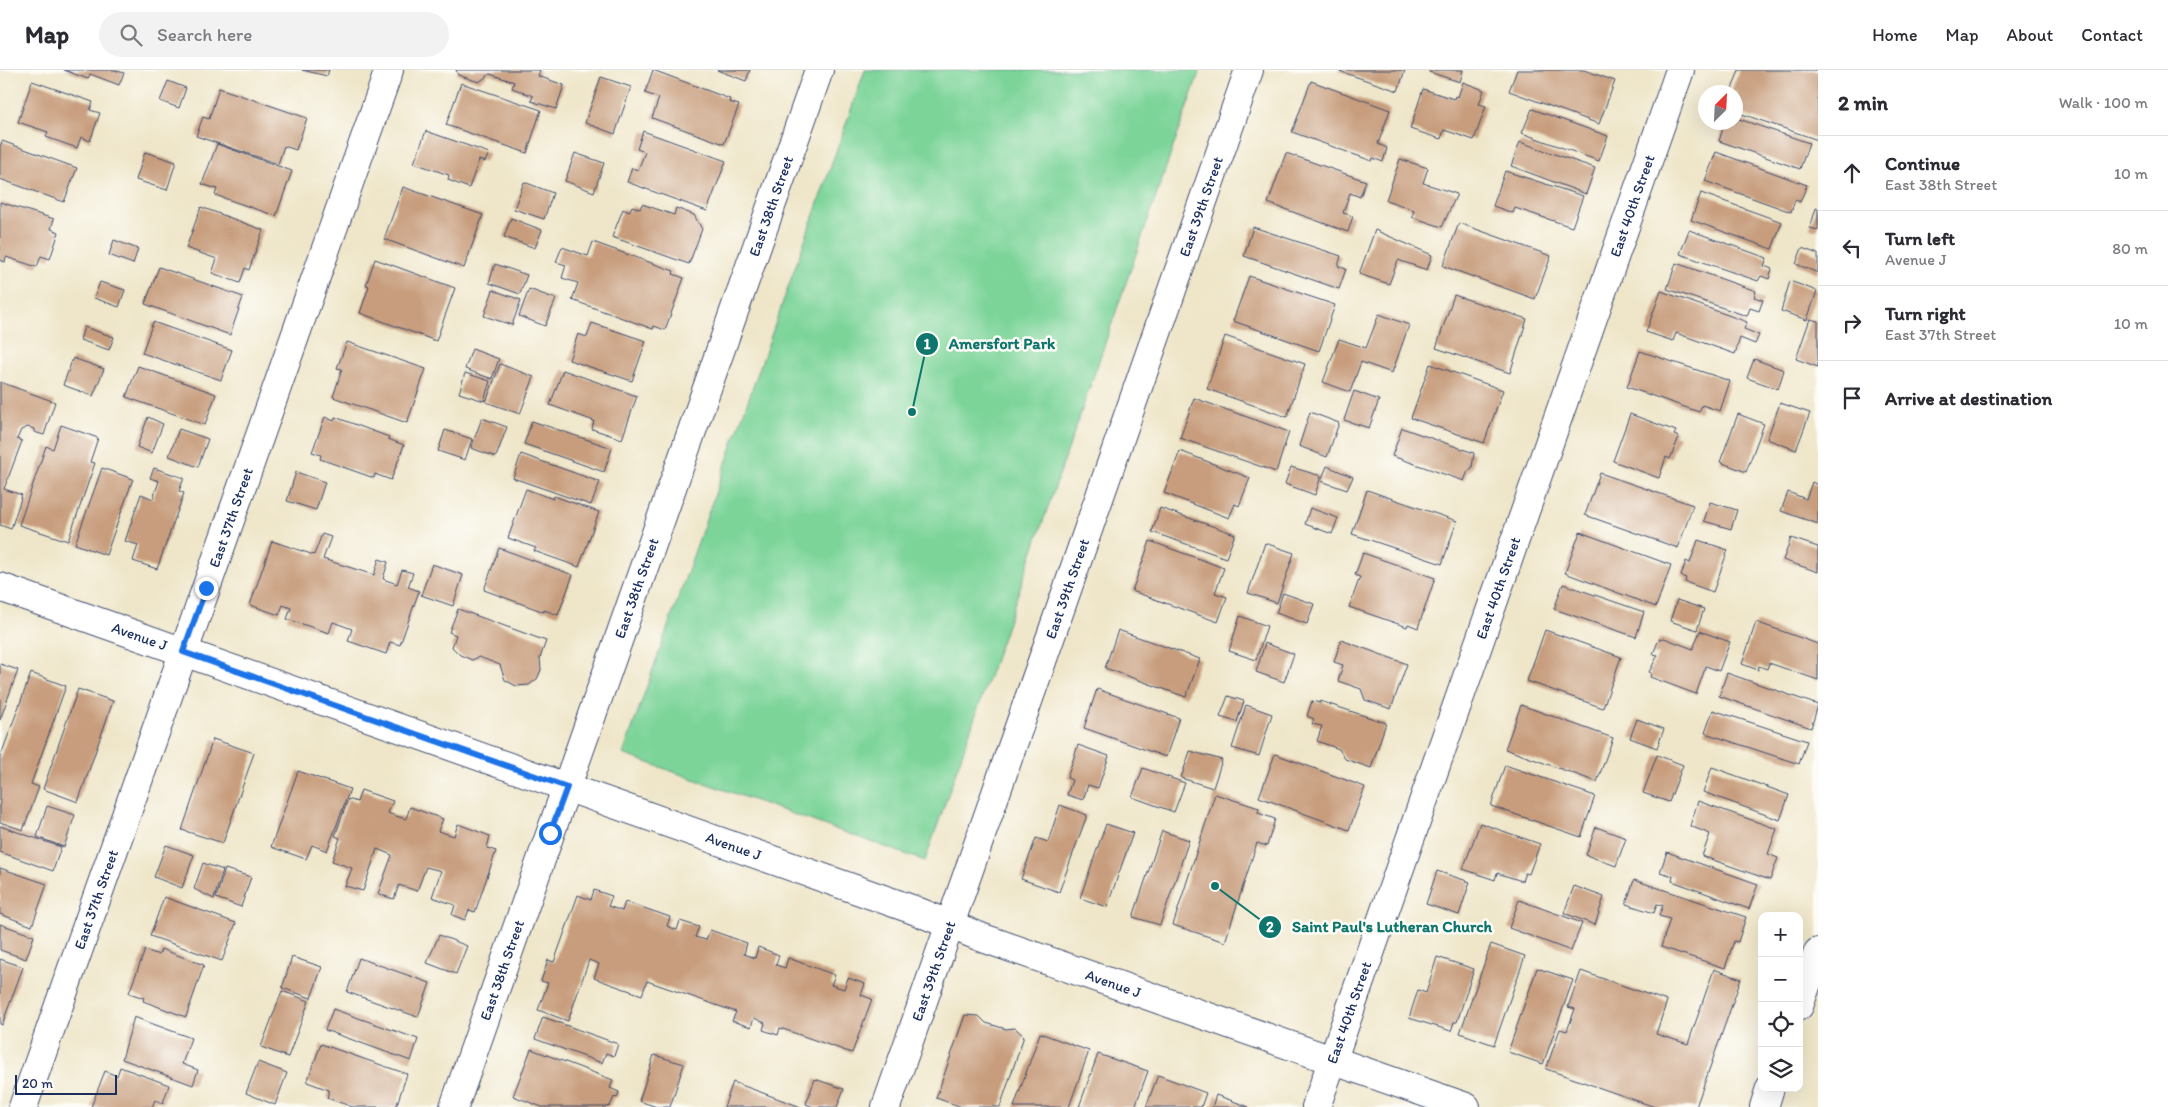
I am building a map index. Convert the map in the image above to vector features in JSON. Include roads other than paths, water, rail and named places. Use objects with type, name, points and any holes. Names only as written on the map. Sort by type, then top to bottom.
[{"type":"street","name":"East 37th Street","points":[[23,1107],[388,70]]},
{"type":"street","name":"East 38th Street","points":[[454,1107],[818,70]]},
{"type":"street","name":"East 39th Street","points":[[886,1107],[1249,70]]},
{"type":"street","name":"East 40th Street","points":[[1316,1107],[1680,70]]},
{"type":"street","name":"Avenue J","points":[[0,587],[950,923],[983,938],[1466,1107]]},
{"type":"street","points":[[1800,1002],[1818,952]]},
{"type":"street","points":[[1764,1107],[1769,1092]]},
{"type":"place","name":"Amersfort Park","points":[[912,412]]},
{"type":"place","name":"Saint Paul's Lutheran Church","points":[[1215,886]]}]
